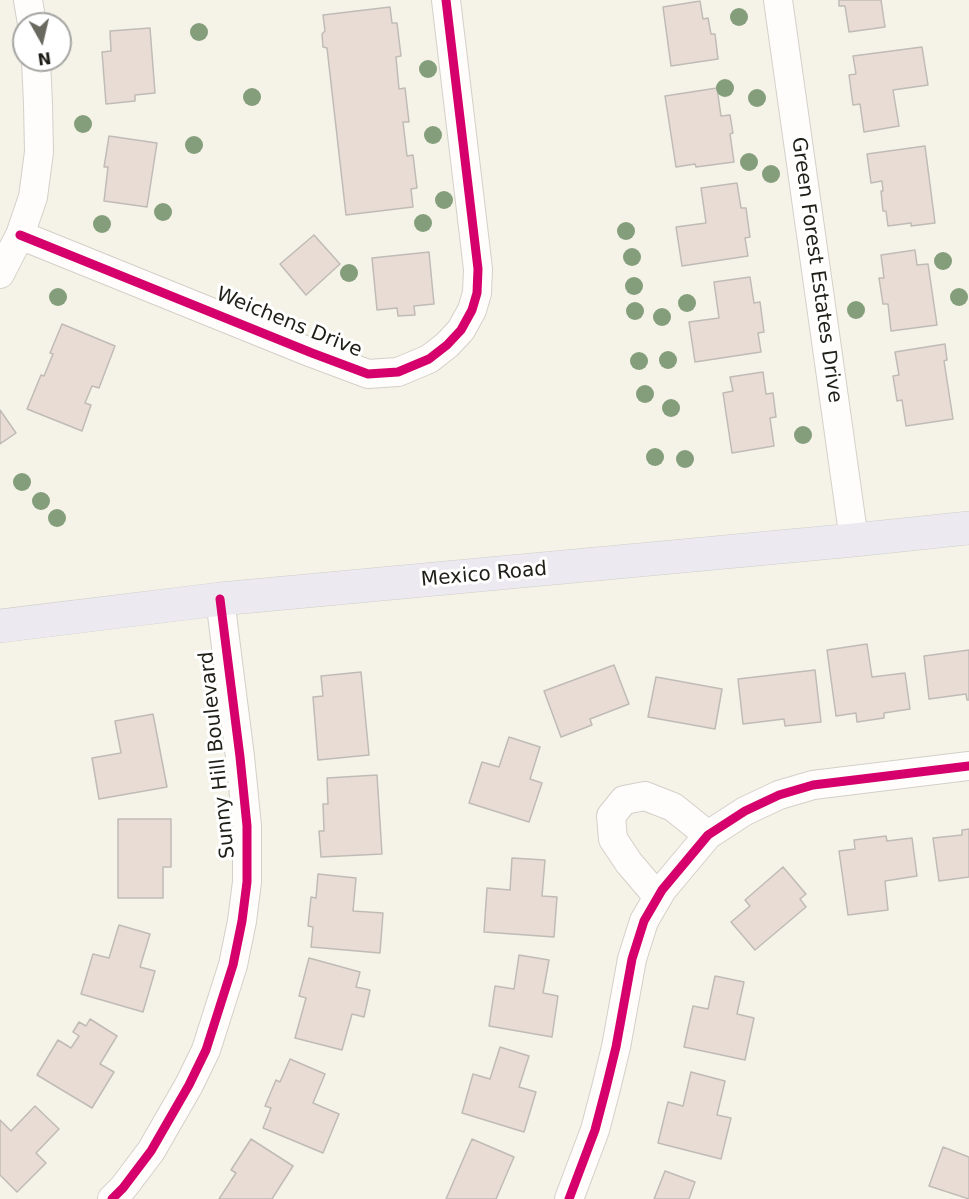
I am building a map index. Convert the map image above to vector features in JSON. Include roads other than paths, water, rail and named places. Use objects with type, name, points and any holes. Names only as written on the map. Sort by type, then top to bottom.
[{"type":"main road","name":"Mexico Road","points":[[0,626],[220,599],[969,528]]},
{"type":"street","name":"Weichens Drive","points":[[20,236],[369,374],[398,372],[429,359],[461,330],[472,310],[477,292],[478,269],[446,0]]},
{"type":"street","name":"Green Forest Estates Drive","points":[[778,0],[854,540]]},
{"type":"street","points":[[0,274],[20,236],[33,197],[39,152],[37,72]]},
{"type":"street","name":"Sunny Hill Boulevard","points":[[112,1199],[151,1151],[189,1085],[206,1050],[233,965],[242,921],[247,882],[247,826],[220,599]]},
{"type":"street","points":[[569,1199],[595,1130],[616,1047],[632,959],[644,921],[662,890],[708,835],[754,807],[779,795],[813,785],[969,766]]},
{"type":"street","points":[[658,897],[629,863],[613,839],[611,816],[624,800],[645,796],[673,807],[708,835]]}]
